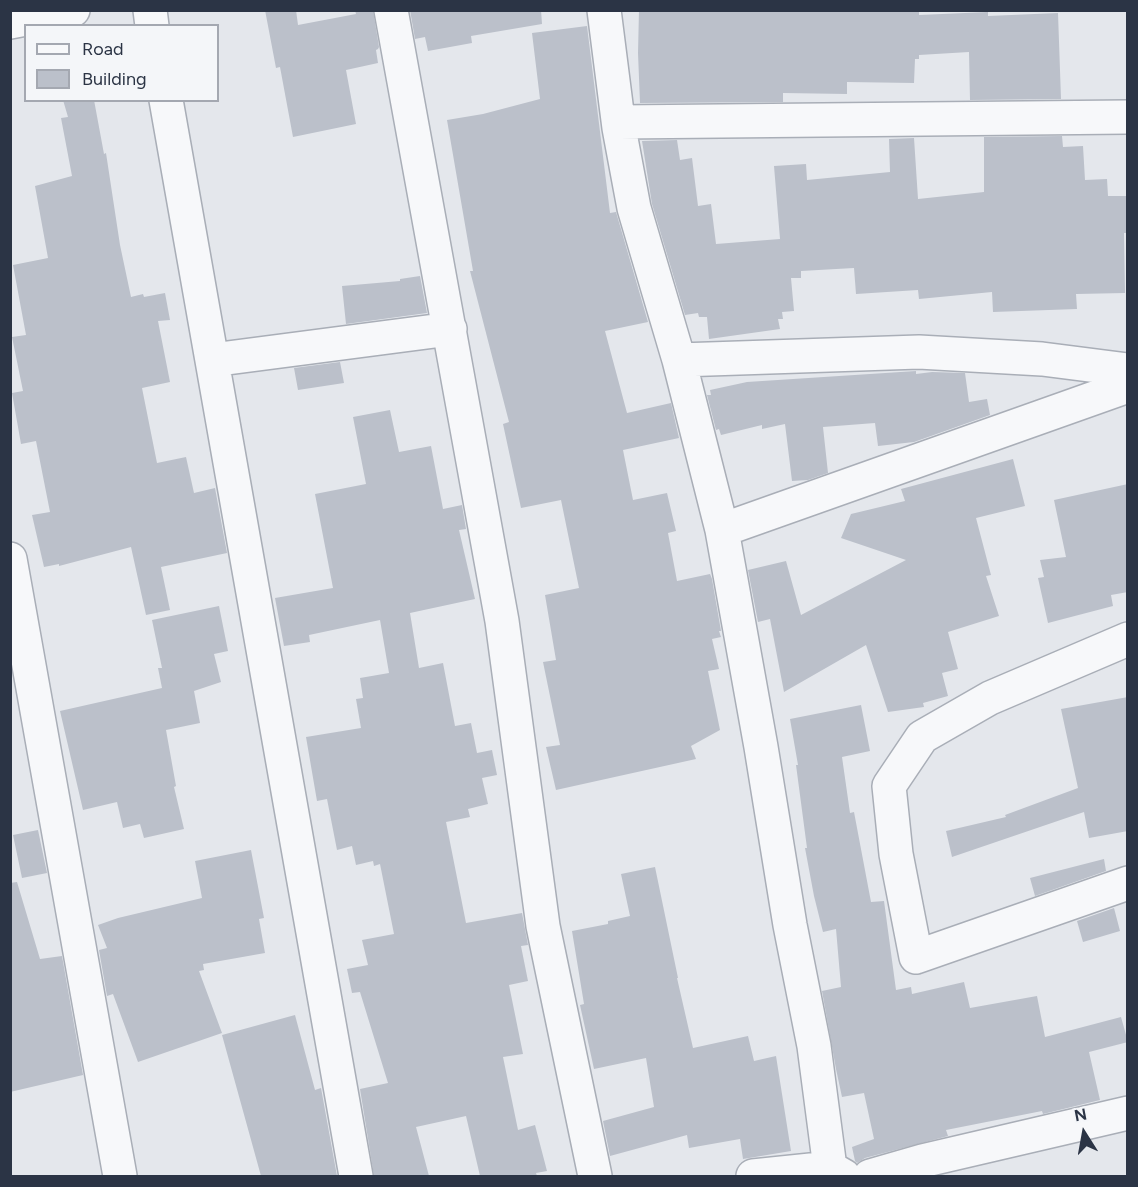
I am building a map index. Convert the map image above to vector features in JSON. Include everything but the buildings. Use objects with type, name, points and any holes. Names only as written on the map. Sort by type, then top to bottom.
[{"type":"street","points":[[10,22],[73,10]]},
{"type":"street","points":[[392,10],[502,621],[543,926],[595,1176]]},
{"type":"street","points":[[604,10],[619,122],[634,208],[679,360],[722,530],[790,925],[837,1174],[753,1176]]},
{"type":"street","points":[[166,102],[356,1176]]},
{"type":"street","points":[[619,122],[1128,117]]},
{"type":"street","points":[[212,360],[450,328]]},
{"type":"street","points":[[679,360],[919,352],[1042,359],[1128,370]]},
{"type":"street","points":[[722,530],[1128,386]]},
{"type":"street","points":[[10,559],[120,1176]]},
{"type":"street","points":[[1128,639],[990,698],[922,737],[889,786],[896,854],[916,957],[1128,884]]},
{"type":"street","points":[[870,1176],[922,1161],[1128,1113]]}]
